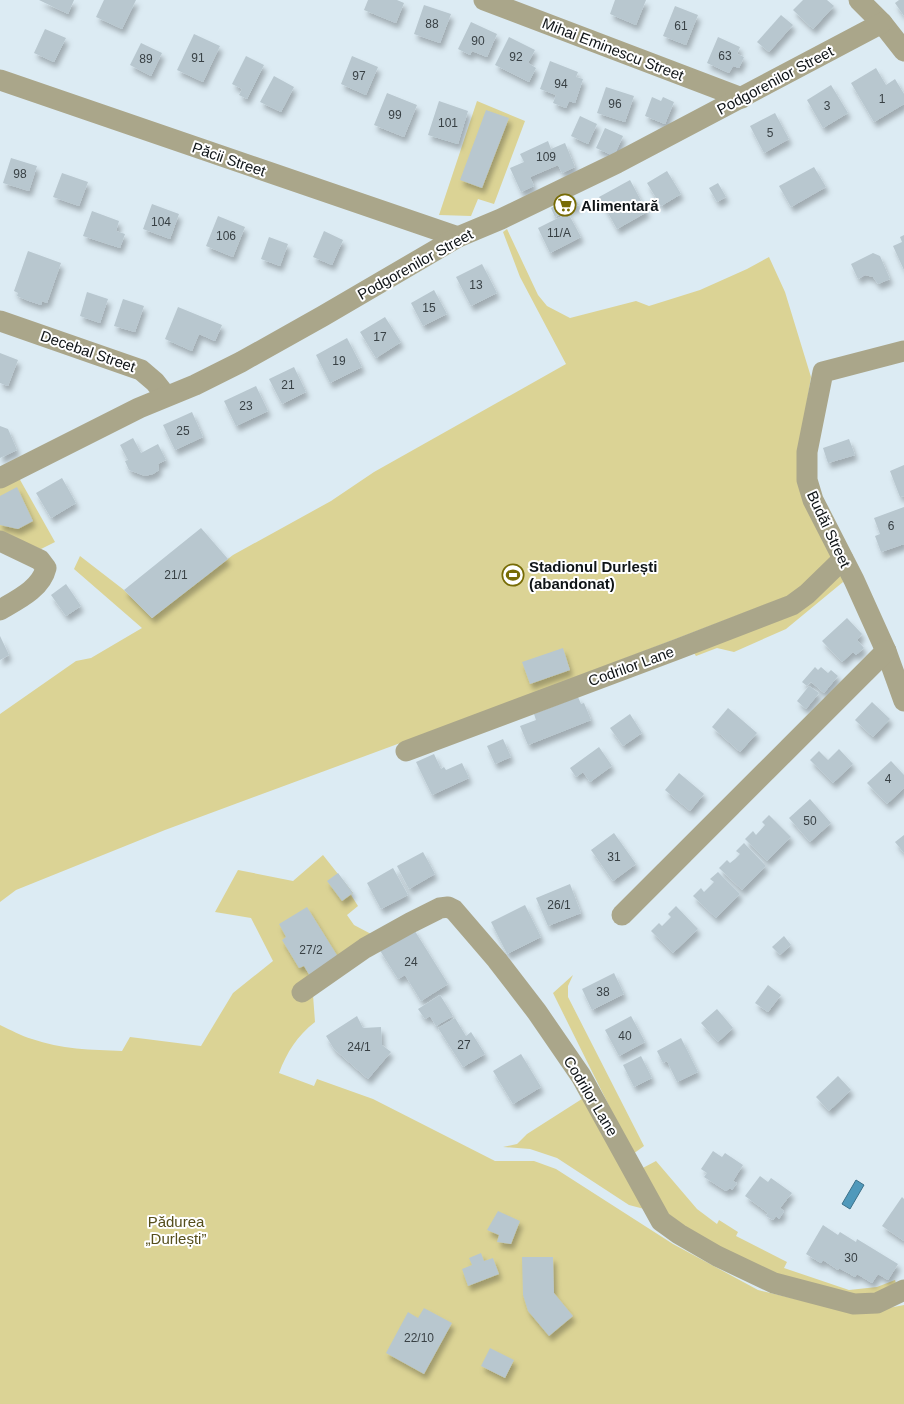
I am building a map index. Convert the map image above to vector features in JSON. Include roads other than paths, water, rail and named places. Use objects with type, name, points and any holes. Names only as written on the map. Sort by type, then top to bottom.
[{"type":"street","name":"Mihai Eminescu Street","points":[[484,0],[742,98]]},
{"type":"street","points":[[859,0],[882,23],[904,51]]},
{"type":"street","name":"Podgorenilor Street","points":[[0,478],[139,408],[195,385],[241,362],[458,237],[501,219],[617,163],[882,23]]},
{"type":"street","name":"Păcii Street","points":[[0,80],[458,237]]},
{"type":"street","name":"Decebal Street","points":[[0,320],[141,370],[155,382],[166,396]]},
{"type":"street","name":"Budăi Street","points":[[904,351],[823,372],[807,452],[807,480],[813,500],[886,651],[904,701]]},
{"type":"street","points":[[0,541],[40,560],[46,568],[44,577],[39,583],[0,610]]},
{"type":"street","name":"Codrilor Lane","points":[[406,751],[792,605],[807,594],[843,559]]},
{"type":"street","points":[[622,915],[886,651]]},
{"type":"street","name":"Codrilor Lane","points":[[302,992],[365,948],[440,908],[448,907],[454,910],[497,960],[537,1012],[576,1068],[661,1221],[717,1256],[774,1283],[854,1304],[877,1303],[904,1290]]},
{"type":"water","points":[[856,1180],[864,1185],[850,1209],[842,1204]]},
{"type":"place","name":"Alimentară","points":[[565,205]]},
{"type":"place","name":"Stadionul Durlești (abandonat)","points":[[513,575]]},
{"type":"park label","name":"Pădurea „Durlești”","points":[[176,1230]]}]
